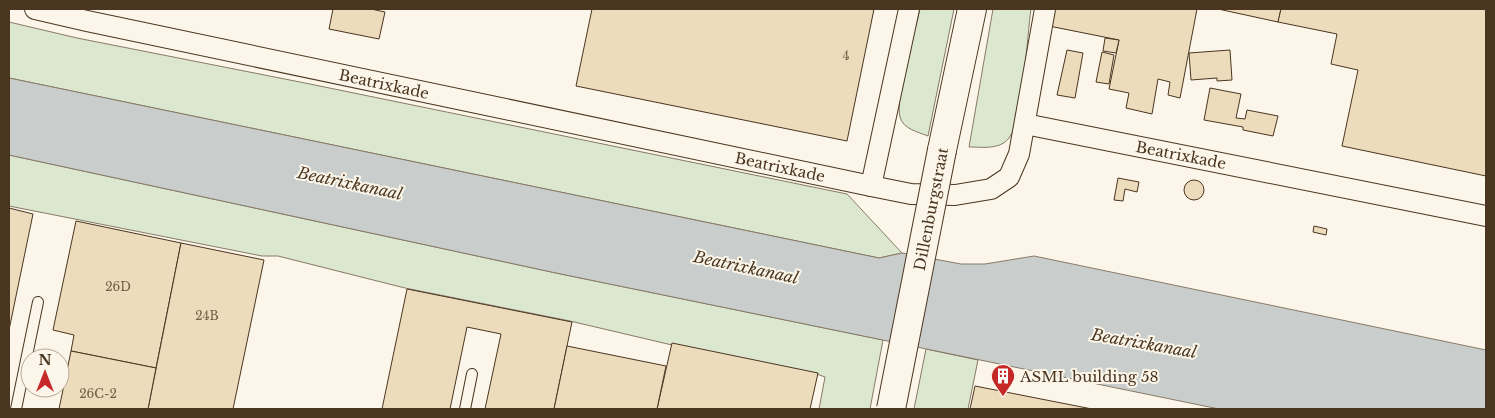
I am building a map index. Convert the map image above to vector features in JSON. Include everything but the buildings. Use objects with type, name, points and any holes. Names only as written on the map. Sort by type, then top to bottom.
[{"type":"street","name":"Beatrixkade","points":[[35,9],[88,15],[910,194],[955,195],[991,189],[1009,177],[1019,154],[1025,124],[1486,216]]},
{"type":"street","points":[[871,186],[909,9]]},
{"type":"street","name":"Dillenburgstraat","points":[[891,409],[972,9]]},
{"type":"street","points":[[1025,124],[1045,9]]},
{"type":"lane","points":[[16,409],[38,302]]},
{"type":"lane","points":[[465,409],[472,374]]},
{"type":"green space","points":[[920,9],[954,9],[928,136],[911,130],[904,124],[900,117],[899,108],[903,80]]},
{"type":"green space","points":[[993,9],[1031,9],[1021,97],[1014,129],[1005,142],[990,147],[969,147]]},
{"type":"green space","points":[[9,22],[77,38],[847,194],[902,253],[879,258],[9,78]]},
{"type":"green space","points":[[9,155],[556,273],[883,340],[870,409],[819,409],[825,377],[814,373],[405,288],[278,256],[262,256],[9,206]]},
{"type":"green space","points":[[926,349],[978,360],[968,409],[914,409]]},
{"type":"water","name":"Beatrixkanaal","points":[[9,78],[879,258],[902,253],[961,264],[985,264],[1034,256],[1486,350],[1486,409],[1219,409],[556,273],[9,155]]},
{"type":"place","name":"ASML building 58","points":[[1003,397]]}]
